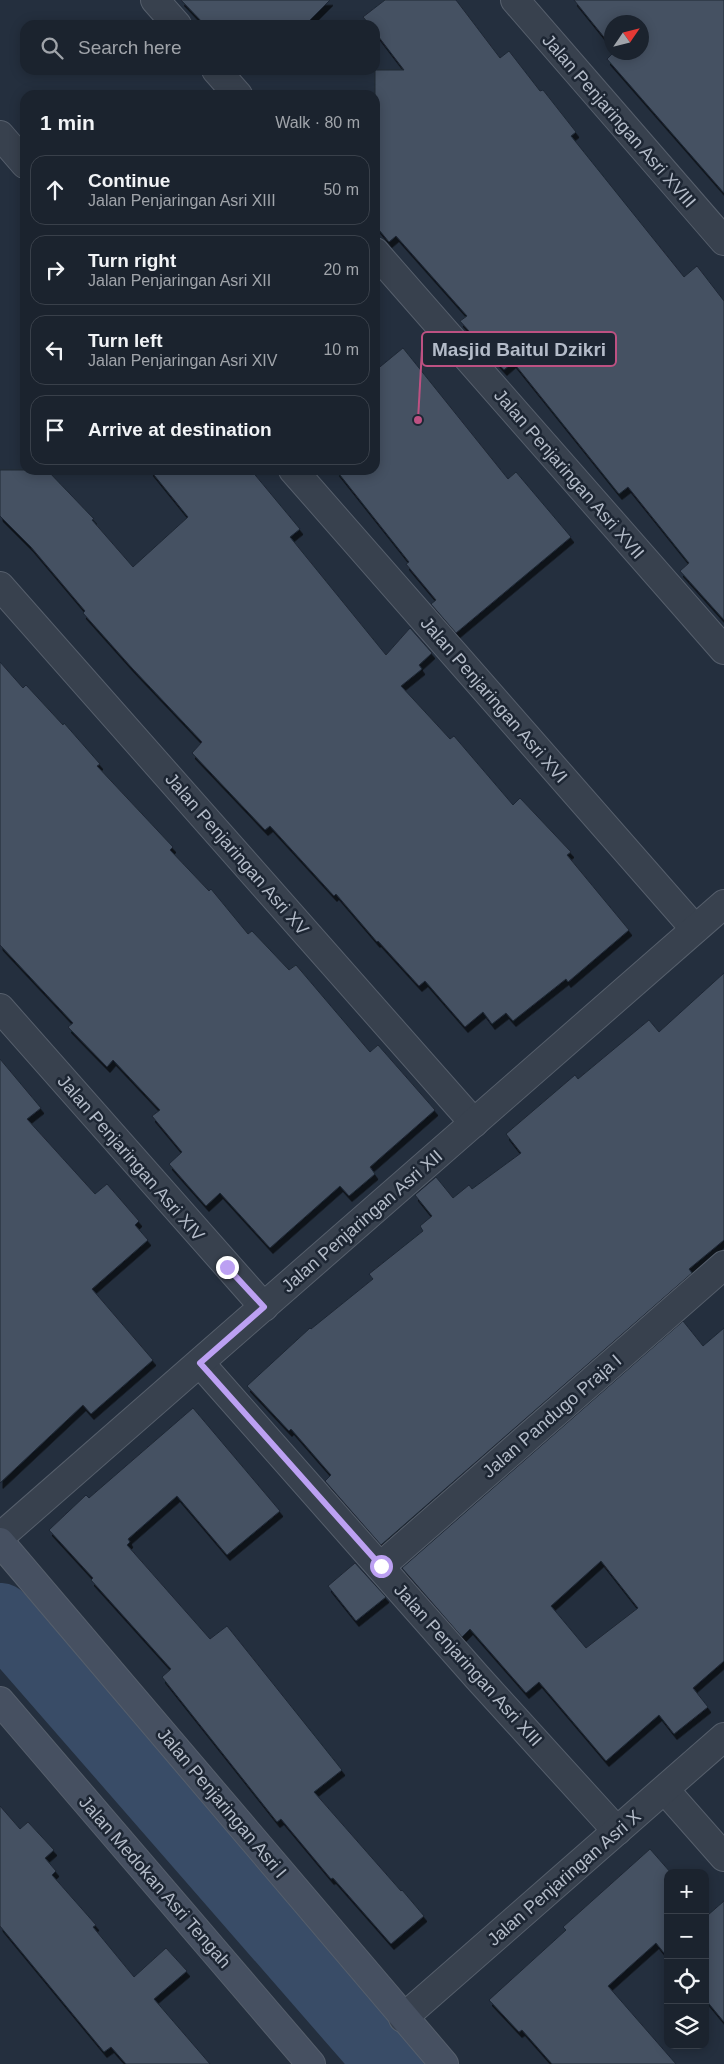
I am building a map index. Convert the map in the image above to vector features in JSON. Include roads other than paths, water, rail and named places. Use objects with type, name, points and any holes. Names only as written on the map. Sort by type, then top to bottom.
[{"type":"street","points":[[155,0],[173,20]]},
{"type":"street","name":"Jalan Penjaringan Asri XVIII","points":[[514,0],[724,241]]},
{"type":"street","points":[[220,75],[234,90]]},
{"type":"street","points":[[0,135],[20,158]]},
{"type":"street","name":"Jalan Penjaringan Asri XVII","points":[[380,258],[724,650]]},
{"type":"street","name":"Jalan Penjaringan Asri XVI","points":[[297,475],[695,929]]},
{"type":"street","name":"Jalan Penjaringan Asri XV","points":[[0,586],[474,1123]]},
{"type":"street","name":"Jalan Penjaringan Asri XII","points":[[0,1537],[724,904]]},
{"type":"street","name":"Jalan Penjaringan Asri XIV","points":[[0,1008],[264,1307]]},
{"type":"street","name":"Jalan Pandugo Praja I","points":[[381,1566],[724,1265]]},
{"type":"street","name":"Jalan Penjaringan Asri XIII","points":[[200,1363],[478,1678],[617,1831]]},
{"type":"street","name":"Jalan Penjaringan Asri I","points":[[0,1542],[444,2064]]},
{"type":"street","name":"Jalan Medokan Asri Tengah","points":[[0,1701],[311,2064]]},
{"type":"street","name":"Jalan Penjaringan Asri X","points":[[404,2018],[724,1737]]},
{"type":"street","points":[[665,1790],[724,1857]]},
{"type":"waterway","points":[[0,1617],[390,2064]]},
{"type":"place","name":"Masjid Baitul Dzikri","points":[[418,420]]}]
